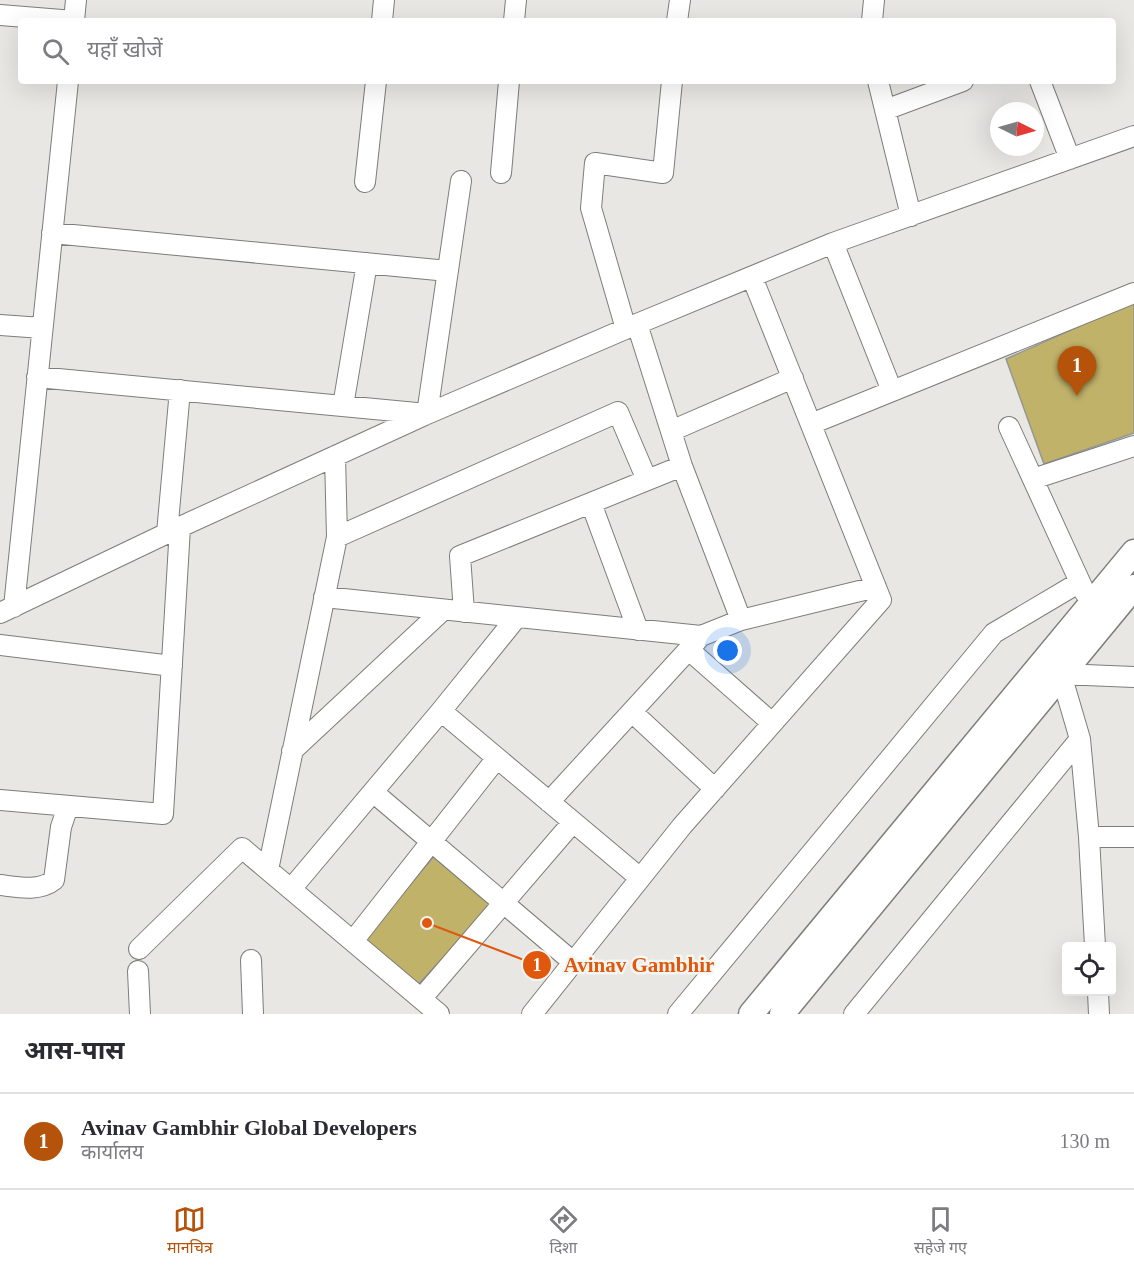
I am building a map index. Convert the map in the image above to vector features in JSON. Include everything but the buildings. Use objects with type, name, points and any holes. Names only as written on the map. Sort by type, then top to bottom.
[{"type":"street","points":[[74,18],[76,0]]},
{"type":"street","points":[[382,18],[384,0]]},
{"type":"street","points":[[514,18],[516,0]]},
{"type":"street","points":[[678,18],[680,0]]},
{"type":"street","points":[[872,18],[874,0]]},
{"type":"street","points":[[0,15],[37,18]]},
{"type":"street","points":[[7,610],[37,377],[68,84]]},
{"type":"street","points":[[365,182],[376,84]]},
{"type":"street","points":[[501,173],[508,84]]},
{"type":"street","points":[[672,84],[663,173],[595,163],[591,208],[682,466],[741,620]]},
{"type":"street","points":[[879,84],[911,216]]},
{"type":"street","points":[[885,110],[955,84]]},
{"type":"street","points":[[1041,84],[1070,159]]},
{"type":"street","points":[[7,610],[173,530],[427,414],[632,326],[833,243],[1134,136]]},
{"type":"street","points":[[427,414],[461,181]]},
{"type":"street","points":[[52,233],[448,271]]},
{"type":"street","points":[[833,243],[892,391]]},
{"type":"street","points":[[343,406],[367,263]]},
{"type":"street","points":[[532,1014],[640,878],[715,789],[881,600],[752,277]]},
{"type":"street","points":[[811,424],[1134,293]]},
{"type":"street","points":[[0,325],[42,328]]},
{"type":"street","points":[[37,377],[427,414]]},
{"type":"street","points":[[671,431],[793,378]]},
{"type":"street","points":[[0,800],[163,814],[172,666],[173,530],[180,390]]},
{"type":"street","points":[[337,537],[618,412],[647,480]]},
{"type":"street","points":[[1009,427],[1097,614]]},
{"type":"street","points":[[1033,479],[1134,446]]},
{"type":"street","points":[[267,870],[337,537],[335,456]]},
{"type":"street","points":[[464,612],[460,556],[682,466]]},
{"type":"street","points":[[591,503],[638,630]]},
{"type":"street","points":[[782,1014],[1062,674],[1134,552]]},
{"type":"street","points":[[678,1014],[994,633],[1080,582]]},
{"type":"street","points":[[549,802],[695,643],[741,620],[876,587]]},
{"type":"street","points":[[752,1014],[1053,650],[1134,587]]},
{"type":"street","points":[[324,597],[638,630],[695,643],[772,723]]},
{"type":"street","points":[[292,751],[443,610]]},
{"type":"street","points":[[291,889],[441,711],[516,617]]},
{"type":"street","points":[[0,645],[172,666]]},
{"type":"street","points":[[1053,650],[1080,739],[1089,837],[1095,942]]},
{"type":"street","points":[[1062,674],[1134,677]]},
{"type":"street","points":[[441,711],[640,878]]},
{"type":"street","points":[[632,712],[715,789]]},
{"type":"street","points":[[854,1014],[1080,739]]},
{"type":"street","points":[[353,941],[497,758]]},
{"type":"street","points":[[373,792],[573,962]]},
{"type":"street","points":[[0,885],[31,888],[48,885],[54,880],[62,827],[68,806]]},
{"type":"street","points":[[421,999],[573,822]]},
{"type":"street","points":[[1089,837],[1134,837]]},
{"type":"street","points":[[139,950],[242,848],[439,1014]]},
{"type":"street","points":[[251,960],[253,1014]]},
{"type":"street","points":[[138,971],[140,1014]]},
{"type":"street","points":[[1098,996],[1099,1014]]},
{"type":"place","name":"Avinav Gambhir Global Developers","points":[[1077,396]]},
{"type":"place","name":"Avinav Gambhir","points":[[427,923]]}]
